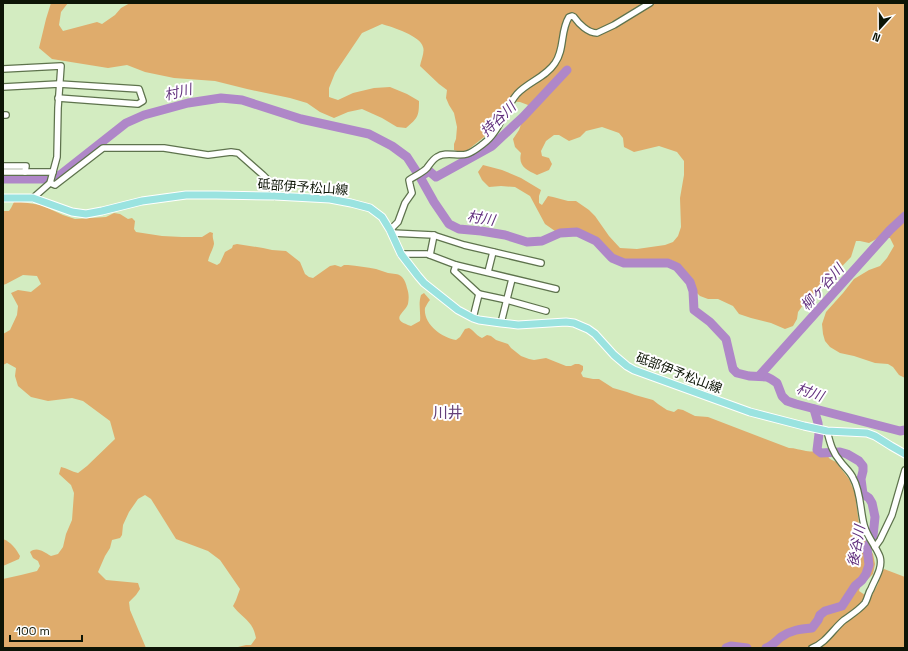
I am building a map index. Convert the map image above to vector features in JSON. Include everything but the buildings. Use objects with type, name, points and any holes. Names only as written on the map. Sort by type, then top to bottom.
[{"type":"main road","name":"砥部伊予松山線","points":[[3,198],[33,198],[72,212],[86,214],[142,201],[186,195],[274,196],[330,199],[351,202],[370,208],[382,217],[391,231],[401,254],[424,283],[458,310],[473,318],[518,325],[566,322],[574,323],[595,334],[614,356],[634,370],[750,412],[827,431],[867,433],[881,439],[905,454]]},
{"type":"street","points":[[391,231],[398,222],[404,203],[412,193],[409,180],[425,169],[438,157],[448,154],[467,154],[484,143],[497,129],[507,109],[524,87],[550,70],[559,57],[562,49],[566,22],[569,17],[574,17],[589,32],[597,33],[650,3]]},
{"type":"street","points":[[3,69],[61,66],[58,98],[57,156],[50,183],[33,198]]},
{"type":"street","points":[[3,87],[59,84],[139,89],[143,101],[138,104],[58,98]]},
{"type":"street","points":[[50,183],[55,185],[103,148],[164,148],[208,155],[231,152],[238,153],[268,180],[274,196]]},
{"type":"street","points":[[3,166],[26,166],[25,172]]},
{"type":"street","points":[[3,172],[52,173]]},
{"type":"street","points":[[391,231],[434,235],[464,245],[541,263]]},
{"type":"street","points":[[430,255],[434,235]]},
{"type":"street","points":[[488,272],[493,252]]},
{"type":"street","points":[[401,254],[427,254],[456,265],[556,289]]},
{"type":"street","points":[[456,265],[454,271],[479,294],[546,311]]},
{"type":"street","points":[[500,323],[512,279]]},
{"type":"street","points":[[473,318],[479,294]]},
{"type":"street","points":[[812,648],[822,642],[839,624],[865,603],[881,563],[875,547],[865,531],[853,477],[832,450],[827,431]]},
{"type":"street","points":[[875,547],[892,515],[905,470]]},
{"type":"shaded area","points":[[51,3],[68,3],[61,12],[59,25],[63,31],[97,22],[102,24],[115,15],[121,8],[130,3],[905,3],[905,378],[899,375],[893,367],[888,364],[875,363],[840,353],[830,347],[825,341],[823,334],[822,324],[826,312],[854,279],[869,270],[880,266],[887,258],[894,246],[890,238],[878,238],[869,243],[856,241],[851,257],[816,295],[806,301],[798,312],[797,319],[793,326],[785,329],[771,323],[739,314],[733,306],[718,299],[708,299],[700,296],[695,291],[693,279],[679,264],[669,259],[624,260],[613,255],[598,240],[573,229],[566,231],[555,231],[545,224],[530,196],[515,187],[489,187],[482,180],[478,172],[483,165],[502,170],[521,178],[541,190],[539,203],[542,205],[548,196],[568,201],[576,201],[595,216],[609,236],[620,248],[637,249],[665,245],[673,242],[678,236],[681,227],[680,198],[684,175],[684,161],[677,152],[659,146],[634,152],[624,147],[623,138],[619,133],[602,127],[586,131],[580,137],[569,141],[559,135],[554,135],[546,141],[541,151],[542,156],[549,158],[552,164],[549,170],[537,175],[526,169],[522,164],[520,157],[521,153],[515,147],[513,139],[519,130],[528,105],[520,102],[508,101],[495,124],[484,137],[464,153],[454,150],[457,127],[454,113],[446,98],[447,90],[420,66],[424,51],[421,43],[406,32],[382,24],[362,33],[335,73],[329,88],[329,97],[338,100],[353,93],[374,88],[390,87],[419,101],[417,116],[406,128],[397,127],[362,109],[348,112],[334,118],[320,112],[307,103],[215,81],[174,78],[145,72],[127,65],[108,68],[52,59],[39,48]]},
{"type":"shaded area","points":[[14,202],[41,205],[75,219],[106,217],[114,213],[120,214],[128,219],[132,218],[135,221],[134,229],[136,232],[162,236],[202,237],[210,232],[213,233],[214,244],[208,261],[217,265],[220,263],[225,252],[232,248],[233,245],[237,244],[286,251],[300,262],[305,274],[313,278],[330,266],[335,265],[341,267],[348,265],[366,267],[397,274],[404,279],[409,298],[408,304],[399,319],[411,326],[420,321],[420,298],[424,293],[430,300],[425,308],[425,314],[430,325],[451,339],[456,340],[465,329],[469,328],[482,338],[487,335],[508,344],[521,356],[529,359],[534,360],[546,358],[566,366],[579,364],[583,366],[581,373],[583,377],[599,379],[613,388],[653,400],[667,410],[674,412],[678,409],[695,416],[708,417],[789,448],[824,452],[830,459],[836,462],[849,479],[855,493],[860,532],[873,554],[875,564],[873,574],[860,587],[859,591],[865,595],[872,595],[878,584],[881,572],[884,569],[905,577],[905,648],[237,648],[251,645],[256,638],[251,625],[233,606],[240,589],[220,560],[208,551],[176,539],[151,499],[145,495],[138,499],[129,512],[123,525],[122,535],[120,538],[112,540],[110,548],[98,572],[106,580],[138,583],[140,589],[129,602],[130,610],[146,648],[3,648],[3,579],[37,571],[40,566],[38,561],[33,558],[30,552],[33,550],[40,550],[51,556],[58,554],[63,547],[66,534],[72,520],[74,493],[71,485],[59,474],[61,467],[78,473],[115,439],[110,421],[83,401],[72,398],[48,401],[31,397],[18,386],[15,376],[16,368],[7,363],[3,365],[3,334],[10,330],[17,315],[18,306],[11,293],[18,290],[31,292],[41,284],[37,276],[23,275],[3,285],[3,211],[9,211]]},
{"type":"shaded area","points":[[3,539],[13,546],[20,556],[19,559],[3,566]]},
{"type":"waterway","name":"持谷川","points":[[420,177],[429,171],[436,177],[492,146],[523,117],[567,70]]},
{"type":"waterway","name":"村川","points":[[3,179],[46,179],[60,175],[126,123],[144,115],[188,103],[221,98],[242,100],[301,119],[369,134],[392,146],[407,157],[449,224],[459,229],[505,235],[527,242],[542,241],[560,233],[577,232],[596,241],[612,258],[624,263],[668,263],[677,267],[690,282],[693,291],[694,310],[710,322],[726,339],[733,369],[737,373],[749,376],[767,377],[771,379],[777,383],[782,396],[787,401],[900,431],[905,430]]},
{"type":"waterway","name":"柳ヶ谷川","points":[[759,376],[890,230],[905,216]]},
{"type":"waterway","name":"後谷川","points":[[766,648],[792,631],[812,628],[820,615],[825,611],[842,606],[855,586],[866,574],[869,565],[867,548],[873,536],[875,517],[872,503],[869,498],[863,494],[861,479],[863,466],[859,461],[847,454],[840,452],[821,453],[817,450],[819,434],[814,409]]},
{"type":"waterway","name":"後谷川","points":[[726,648],[731,646],[747,648]]},
{"type":"district","name":"川井","points":[[448,412]]}]
